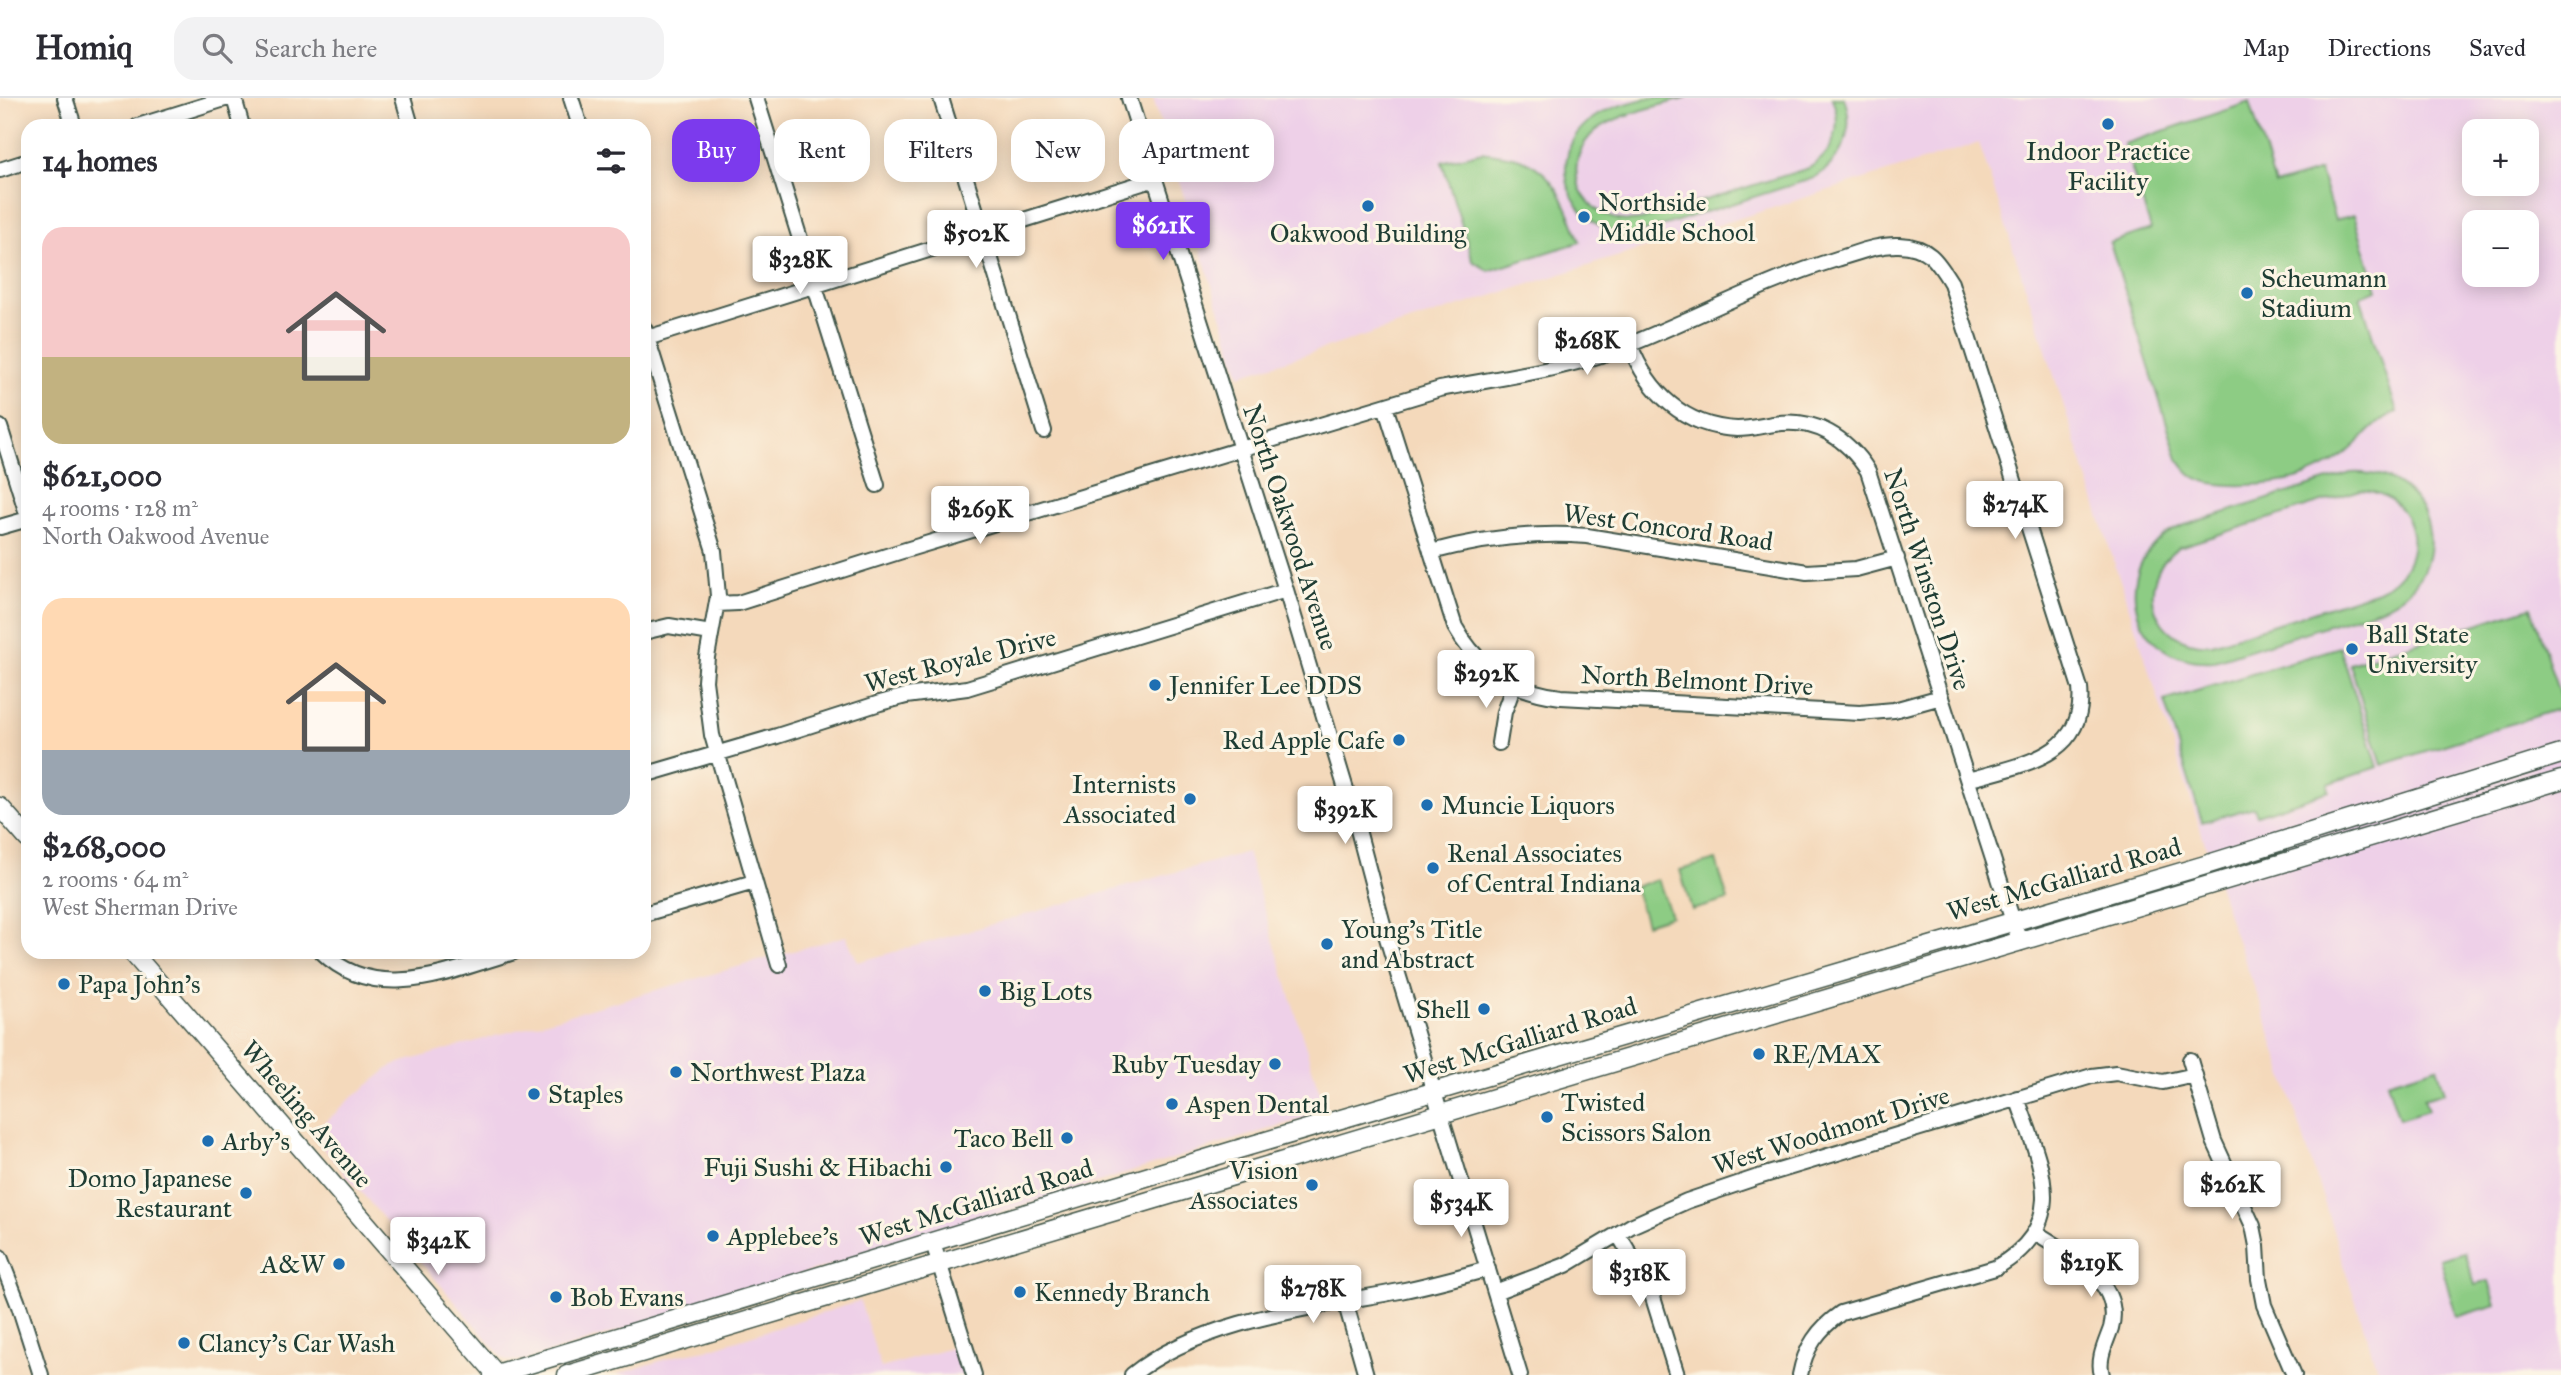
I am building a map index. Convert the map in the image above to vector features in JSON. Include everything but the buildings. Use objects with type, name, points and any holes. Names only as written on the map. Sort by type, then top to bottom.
[{"type":"main road","name":"West McGalliard Road","points":[[495,1375],[1232,1151],[2202,866],[2561,754]]},
{"type":"main road","name":"West McGalliard Road","points":[[567,1375],[2561,780]]},
{"type":"main road","points":[[2,812],[21,832]]},
{"type":"main road","name":"Wheeling Avenue","points":[[143,959],[495,1375]]},
{"type":"street","points":[[65,98],[72,119]]},
{"type":"street","points":[[161,119],[231,98],[239,119]]},
{"type":"street","points":[[402,98],[409,119]]},
{"type":"street","points":[[571,98],[578,119]]},
{"type":"street","points":[[756,98],[877,485]]},
{"type":"street","points":[[941,98],[1044,431]]},
{"type":"street","name":"North Oakwood Avenue","points":[[1129,98],[1136,119]]},
{"type":"street","points":[[0,170],[21,163]]},
{"type":"street","points":[[651,333],[1145,182]]},
{"type":"street","name":"North Oakwood Avenue","points":[[1156,182],[1286,590],[1357,825],[1384,928],[1433,1093],[1520,1375]]},
{"type":"street","points":[[717,604],[738,603],[1440,389],[1576,362],[1630,345],[1734,297],[1810,268],[1881,246],[1900,245],[1924,251],[1938,262],[1951,283],[2078,679],[2081,697],[2076,725],[2053,751],[1968,780]]},
{"type":"street","name":"North Winston Drive","points":[[1630,345],[1640,369],[1654,389],[1672,406],[1695,419],[1737,429],[1788,422],[1801,423],[1824,429],[1843,441],[1859,456],[1868,471],[1897,558],[2020,943]]},
{"type":"street","points":[[651,354],[714,551],[717,604],[705,681],[710,724],[779,965]]},
{"type":"street","name":"North Belmont Drive","points":[[1385,406],[1451,616],[1461,638],[1487,668],[1514,685],[1561,697],[1842,712],[1894,710],[1941,697]]},
{"type":"street","points":[[0,427],[21,495]]},
{"type":"street","points":[[0,527],[21,520]]},
{"type":"street","name":"West Concord Road","points":[[1431,552],[1510,535],[1550,534],[1587,536],[1807,572],[1856,569],[1897,558]]},
{"type":"street","name":"West Royale Drive","points":[[651,773],[906,696],[967,688],[1286,590]]},
{"type":"street","points":[[651,630],[669,626],[711,633]]},
{"type":"street","points":[[1499,743],[1504,712],[1514,685]]},
{"type":"street","points":[[651,912],[754,882]]},
{"type":"street","points":[[332,959],[352,973],[377,981],[397,982],[426,978],[490,959]]},
{"type":"street","points":[[2190,1060],[2214,1141],[2253,1226],[2264,1305],[2294,1375]]},
{"type":"street","name":"West Woodmont Drive","points":[[1495,1292],[1566,1265],[1664,1210],[1732,1185],[2108,1073],[2163,1082],[2195,1075]]},
{"type":"street","points":[[1800,1375],[1810,1344],[1825,1325],[1841,1314],[1995,1268],[2022,1250],[2042,1217],[2045,1186],[2017,1098]]},
{"type":"street","points":[[2035,1232],[2081,1264],[2106,1290],[2113,1318],[2100,1362],[2102,1375]]},
{"type":"street","points":[[1618,1234],[1650,1288],[1677,1375]]},
{"type":"street","points":[[933,1243],[974,1375]]},
{"type":"street","points":[[0,1257],[41,1375]]},
{"type":"street","points":[[1132,1375],[1172,1349],[1205,1335],[1293,1311],[1488,1269]]},
{"type":"street","points":[[1345,1301],[1366,1375]]},
{"type":"shaded area","name":"Ball State University","points":[[1153,98],[2561,98],[2561,1375],[2379,1375],[2264,1013],[2231,924],[1979,143],[1240,375],[1179,182],[1274,182],[1274,119],[1160,119]]},
{"type":"shaded area","points":[[1247,852],[1327,1111],[526,1360],[509,1361],[503,1358],[312,1135],[393,1065],[846,936],[858,962]]},
{"type":"shaded area","points":[[860,1301],[881,1368],[958,1346],[967,1375],[615,1375],[679,1355],[706,1350]]},
{"type":"green space","points":[[1647,98],[1687,98],[1610,122],[1591,135],[1581,151],[1576,167],[1578,182],[1584,196],[1595,208],[1609,217],[1644,219],[1809,168],[1825,154],[1834,138],[1837,118],[1832,98],[1844,98],[1847,133],[1839,154],[1814,178],[1614,241],[1610,230],[1582,211],[1573,198],[1566,166],[1569,150],[1576,135],[1594,117]]},
{"type":"green space","name":"Scheumann Stadium","points":[[2250,102],[2275,185],[2320,171],[2335,220],[2354,215],[2377,290],[2360,296],[2397,412],[2382,420],[2343,456],[2316,471],[2275,483],[2228,485],[2201,480],[2190,473],[2178,459],[2110,243],[2151,229],[2124,144]]},
{"type":"green space","points":[[1482,152],[1520,159],[1543,173],[1559,193],[1580,242],[1489,271],[1473,261],[1442,162]]},
{"type":"green space","points":[[2351,473],[2380,476],[2403,487],[2419,505],[2428,526],[2429,549],[2422,572],[2407,593],[2382,608],[2215,661],[2186,659],[2162,648],[2146,630],[2137,608],[2135,585],[2142,562],[2157,542],[2182,526]],"holes":[[[2360,490],[2380,494],[2396,504],[2406,517],[2412,533],[2412,549],[2406,566],[2395,580],[2378,591],[2212,644],[2192,643],[2175,636],[2163,624],[2155,610],[2153,594],[2156,577],[2164,561],[2179,547]]]},
{"type":"green space","points":[[2531,607],[2561,700],[2561,708],[2382,765],[2350,664]]},
{"type":"green space","points":[[2340,647],[2378,767],[2328,784],[2329,791],[2257,815],[2254,807],[2202,822],[2164,701]]},
{"type":"green space","points":[[1716,860],[1728,900],[1692,910],[1680,870]]},
{"type":"green space","points":[[1658,879],[1671,916],[1646,924],[1634,887]]},
{"type":"green space","points":[[2437,1067],[2445,1092],[2424,1098],[2428,1110],[2399,1119],[2387,1082]]},
{"type":"green space","points":[[2465,1252],[2475,1285],[2489,1281],[2496,1305],[2456,1317],[2440,1259]]},
{"type":"place","name":"Indoor Practice Facility","points":[[2108,124]]},
{"type":"place","name":"Oakwood Building","points":[[1368,206]]},
{"type":"place","name":"Northside Middle School","points":[[1584,217]]},
{"type":"place","name":"Scheumann Stadium","points":[[2247,293]]},
{"type":"place","name":"Ball State University","points":[[2352,649]]},
{"type":"place","name":"Jennifer Lee DDS","points":[[1155,685]]},
{"type":"place","name":"Red Apple Cafe","points":[[1399,740]]},
{"type":"place","name":"Internists Associated","points":[[1190,799]]},
{"type":"place","name":"Muncie Liquors","points":[[1427,805]]},
{"type":"place","name":"Renal Associates of Central Indiana","points":[[1433,868]]},
{"type":"place","name":"Young's Title and Abstract","points":[[1327,944]]},
{"type":"place","name":"Papa John's","points":[[64,984]]},
{"type":"place","name":"Big Lots","points":[[985,991]]},
{"type":"place","name":"Shell","points":[[1484,1009]]},
{"type":"place","name":"RE/MAX","points":[[1759,1054]]},
{"type":"place","name":"Ruby Tuesday","points":[[1275,1064]]},
{"type":"place","name":"Northwest Plaza","points":[[676,1072]]},
{"type":"place","name":"Staples","points":[[534,1094]]},
{"type":"place","name":"Aspen Dental","points":[[1172,1104]]},
{"type":"place","name":"Twisted Scissors Salon","points":[[1547,1117]]},
{"type":"place","name":"Taco Bell","points":[[1067,1138]]},
{"type":"place","name":"Arby's","points":[[208,1141]]},
{"type":"place","name":"Fuji Sushi & Hibachi","points":[[946,1167]]},
{"type":"place","name":"Vision Associates","points":[[1312,1185]]},
{"type":"place","name":"Domo Japanese Restaurant","points":[[246,1193]]},
{"type":"place","name":"Applebee's","points":[[713,1236]]},
{"type":"place","name":"A&W","points":[[339,1264]]},
{"type":"place","name":"Kennedy Branch","points":[[1020,1292]]},
{"type":"place","name":"Bob Evans","points":[[556,1297]]},
{"type":"place","name":"Clancy's Car Wash","points":[[184,1343]]}]
